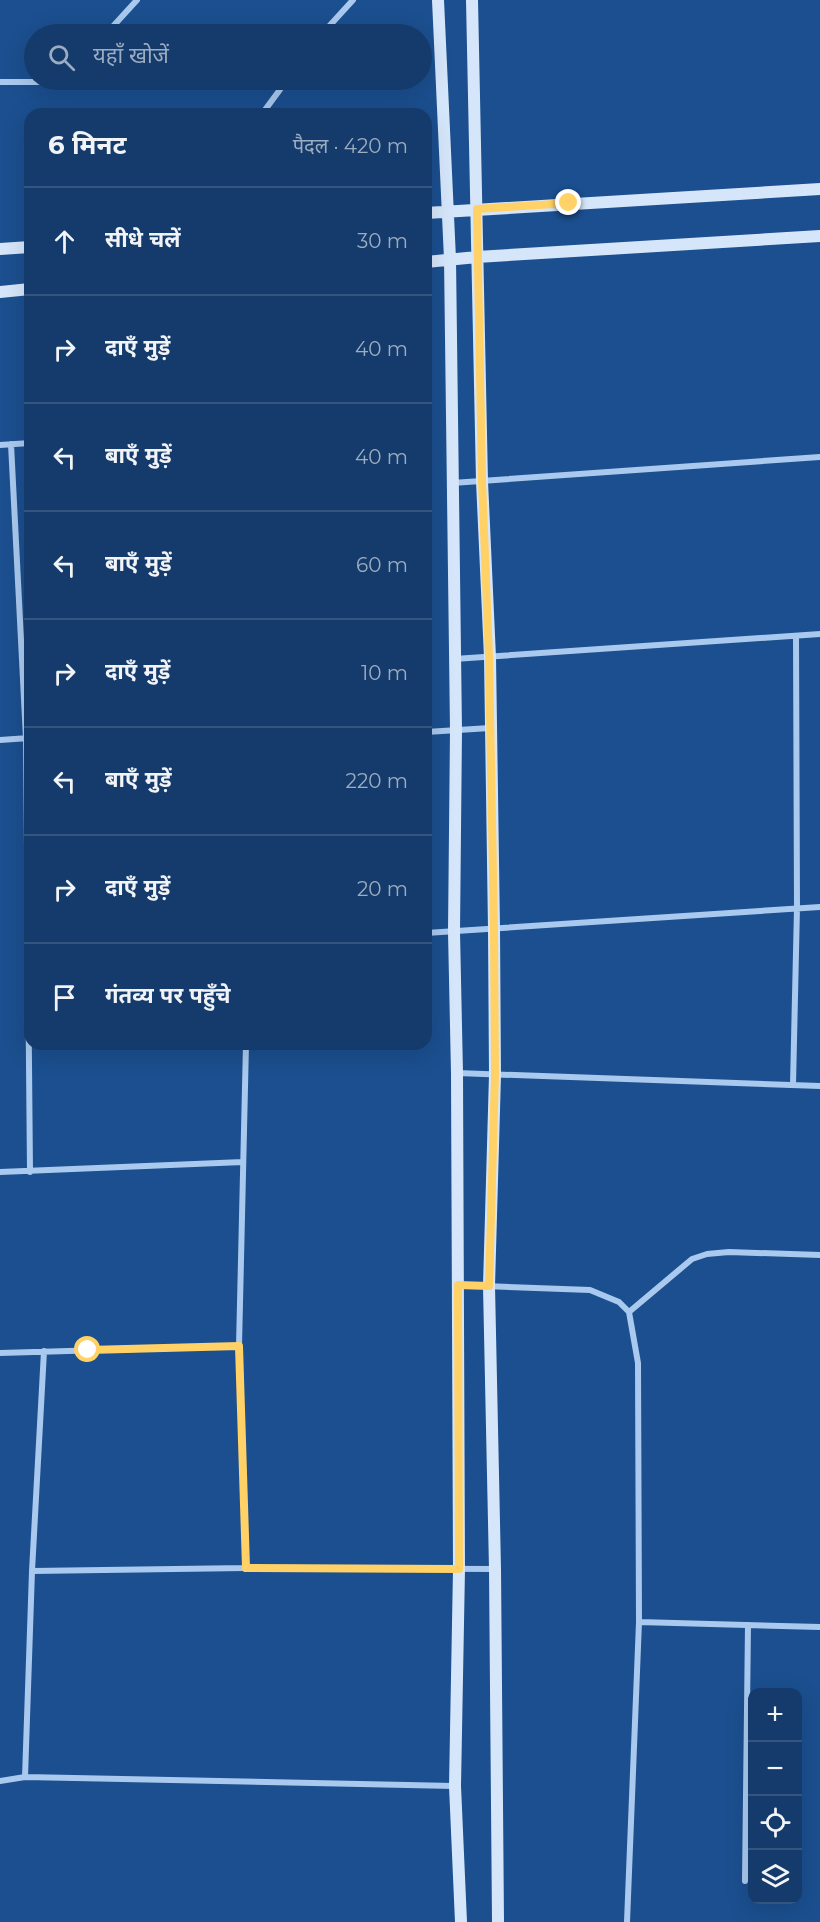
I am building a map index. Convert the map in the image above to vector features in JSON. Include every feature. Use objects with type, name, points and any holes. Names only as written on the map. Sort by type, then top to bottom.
[{"type":"street","points":[[115,24],[137,0]]},
{"type":"street","points":[[331,24],[353,0]]},
{"type":"street","points":[[438,0],[450,259],[456,730],[454,932],[457,1073],[459,1569],[455,1786],[461,1922]]},
{"type":"street","points":[[472,0],[494,929],[495,1075],[489,1286],[495,1569],[498,1922]]},
{"type":"street","points":[[0,82],[24,82]]},
{"type":"street","points":[[266,108],[280,90]]},
{"type":"street","points":[[432,212],[820,189]]},
{"type":"street","points":[[432,261],[820,236]]},
{"type":"street","points":[[0,249],[24,247]]},
{"type":"street","points":[[0,292],[24,290]]},
{"type":"street","points":[[0,445],[24,443]]},
{"type":"street","points":[[11,444],[24,669]]},
{"type":"street","points":[[452,483],[820,457]]},
{"type":"street","points":[[454,659],[820,634]]},
{"type":"street","points":[[793,1085],[797,908],[796,636]]},
{"type":"street","points":[[432,732],[490,728]]},
{"type":"street","points":[[0,740],[24,738]]},
{"type":"street","points":[[432,933],[820,908]]},
{"type":"street","points":[[30,1050],[30,1172]]},
{"type":"street","points":[[246,1050],[239,1346],[246,1568]]},
{"type":"street","points":[[457,1073],[820,1086]]},
{"type":"street","points":[[0,1172],[243,1162]]},
{"type":"street","points":[[629,1312],[692,1259],[707,1254],[729,1252],[820,1255]]},
{"type":"street","points":[[458,1285],[590,1290],[619,1302],[629,1312],[638,1363],[639,1622],[627,1922]]},
{"type":"street","points":[[0,1353],[239,1346]]},
{"type":"street","points":[[25,1777],[32,1571],[44,1351]]},
{"type":"street","points":[[32,1571],[246,1568],[495,1569]]},
{"type":"street","points":[[639,1622],[820,1627]]},
{"type":"street","points":[[745,1881],[748,1625]]},
{"type":"street","points":[[0,1781],[25,1777],[455,1786]]},
{"type":"route","points":[[88,1350],[239,1346],[246,1568],[459,1569],[458,1285],[489,1286],[495,1075],[489,657],[482,481],[477,209],[569,203]]}]
